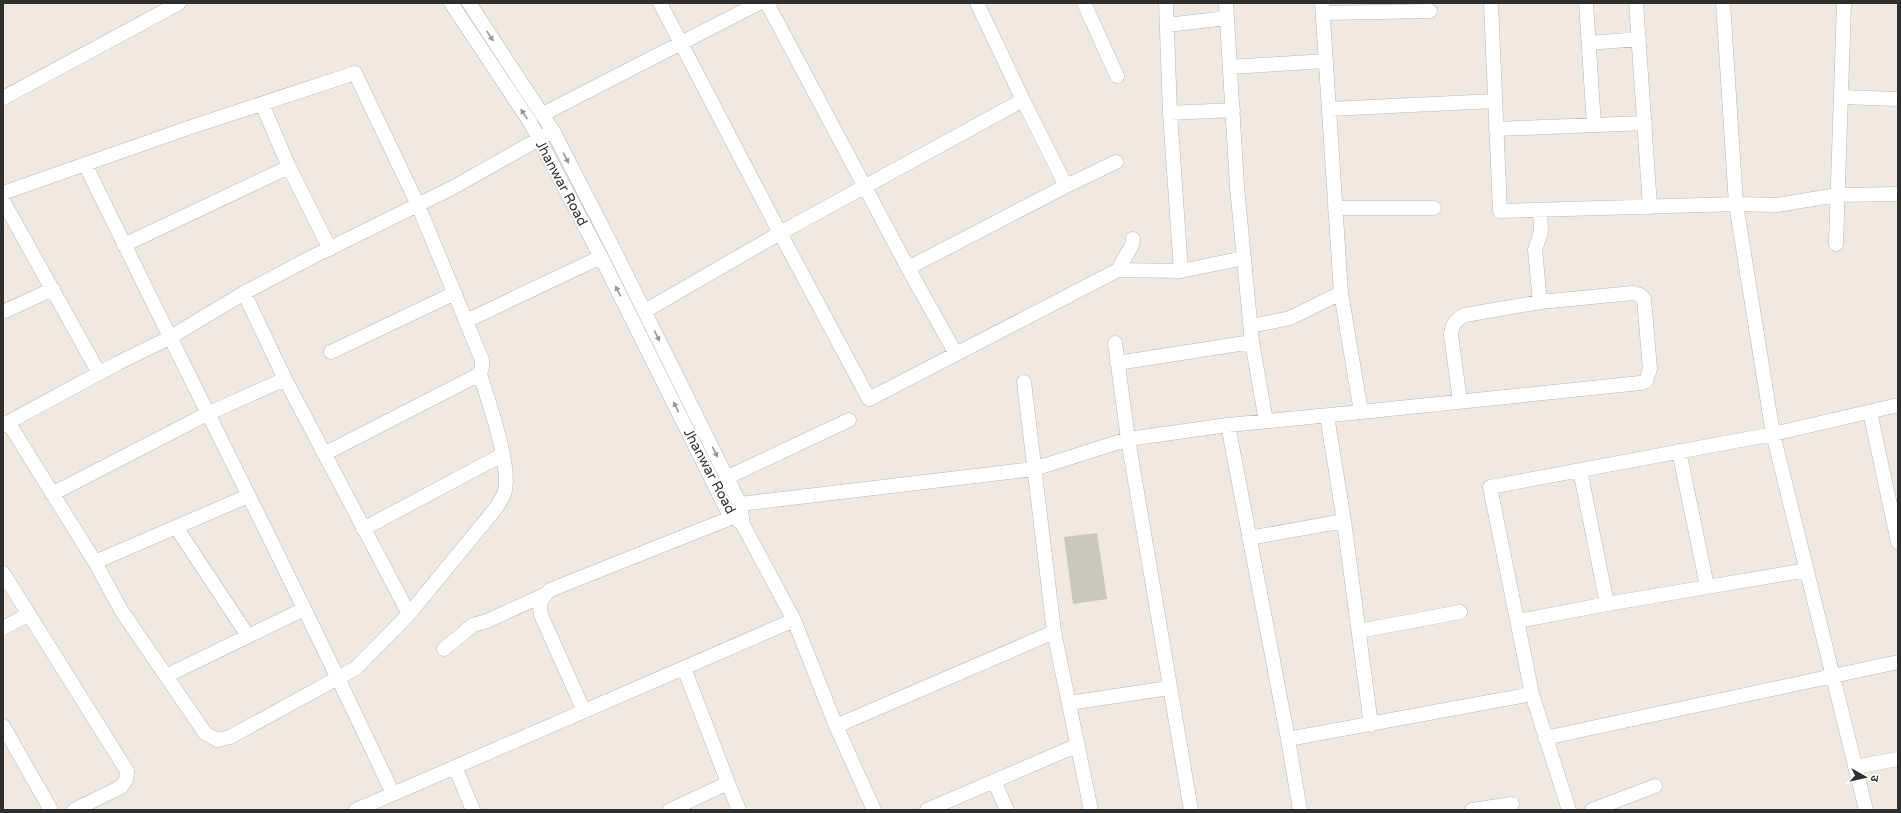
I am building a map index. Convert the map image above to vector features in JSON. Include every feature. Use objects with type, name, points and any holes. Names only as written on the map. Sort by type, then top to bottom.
[{"type":"street","points":[[3,98],[179,3]]},
{"type":"street","name":"Jhanwar Road","points":[[451,3],[530,122],[601,257],[727,510],[738,521]]},
{"type":"street","name":"Jhanwar Road","points":[[469,3],[553,131],[728,477],[740,504],[738,521]]},
{"type":"street","points":[[660,3],[780,233],[869,399],[1118,270],[1181,271],[1244,258]]},
{"type":"street","points":[[542,114],[759,3]]},
{"type":"street","points":[[767,3],[908,268],[956,354]]},
{"type":"street","points":[[1084,3],[1117,76]]},
{"type":"street","points":[[1166,3],[1170,113],[1181,271]]},
{"type":"street","points":[[1226,3],[1237,187],[1252,342],[1266,421]]},
{"type":"street","points":[[1491,3],[1500,211],[1736,204],[1777,205],[1837,195],[1898,194]]},
{"type":"street","points":[[1586,3],[1594,125]]},
{"type":"street","points":[[1636,3],[1650,206]]},
{"type":"street","points":[[1723,3],[1736,204],[1773,434],[1866,810]]},
{"type":"street","points":[[1836,244],[1844,3]]},
{"type":"street","points":[[982,5],[1023,100],[1066,186]]},
{"type":"street","points":[[1361,412],[1341,293],[1323,8],[1385,7],[1430,11]]},
{"type":"street","points":[[1167,25],[1227,18]]},
{"type":"street","points":[[1589,43],[1639,39]]},
{"type":"street","points":[[1230,67],[1326,61]]},
{"type":"street","points":[[3,193],[354,73],[418,205],[482,360],[480,374],[502,455],[506,479],[504,494],[496,508],[408,614],[356,668],[230,737],[218,740],[205,733],[121,610],[95,562],[5,423],[169,338],[244,293],[418,205],[553,131]]},
{"type":"street","points":[[1841,97],[1898,99]]},
{"type":"street","points":[[645,311],[780,233],[1023,100]]},
{"type":"street","points":[[1329,109],[1495,101]]},
{"type":"street","points":[[262,104],[330,249]]},
{"type":"street","points":[[1170,113],[1233,110]]},
{"type":"street","points":[[1496,129],[1645,123]]},
{"type":"street","points":[[908,268],[1066,186],[1116,162]]},
{"type":"street","points":[[85,164],[169,338],[338,677],[392,794]]},
{"type":"street","points":[[124,245],[290,166]]},
{"type":"street","points":[[3,201],[99,373]]},
{"type":"street","points":[[1336,208],[1434,208]]},
{"type":"street","points":[[1540,210],[1541,232],[1535,250],[1540,302]]},
{"type":"street","points":[[1118,270],[1132,245],[1133,239]]},
{"type":"street","points":[[466,322],[601,257]]},
{"type":"street","points":[[3,312],[53,289]]},
{"type":"street","points":[[331,352],[455,292]]},
{"type":"street","points":[[244,293],[285,379],[408,614]]},
{"type":"street","points":[[1251,326],[1290,318],[1341,293]]},
{"type":"street","points":[[740,504],[1034,469],[1128,439],[1228,425],[1640,383],[1646,380],[1650,375],[1644,299],[1633,293],[1540,302],[1466,315],[1458,318],[1452,326],[1451,335],[1460,401]]},
{"type":"street","points":[[1115,342],[1128,439],[1190,810]]},
{"type":"street","points":[[1117,363],[1252,342]]},
{"type":"street","points":[[324,454],[480,374]]},
{"type":"street","points":[[52,494],[207,414],[285,379]]},
{"type":"street","points":[[1024,382],[1054,632],[1091,810]]},
{"type":"street","points":[[1569,810],[1532,694],[1490,487],[1773,434],[1898,405]]},
{"type":"street","points":[[1870,412],[1898,542]]},
{"type":"street","points":[[1327,416],[1344,522],[1371,725]]},
{"type":"street","points":[[728,477],[849,420]]},
{"type":"street","points":[[1228,425],[1288,739],[1300,810]]},
{"type":"street","points":[[1679,451],[1707,586]]},
{"type":"street","points":[[364,529],[502,455]]},
{"type":"street","points":[[1580,470],[1607,604]]},
{"type":"street","points":[[95,562],[248,496]]},
{"type":"street","points":[[444,648],[473,625],[487,621],[544,595],[550,590],[738,521],[794,620],[836,726],[874,810]]},
{"type":"street","points":[[1249,538],[1344,522]]},
{"type":"street","points":[[176,527],[248,636]]},
{"type":"street","points":[[1518,621],[1707,586],[1807,570]]},
{"type":"street","points":[[3,573],[127,771],[126,780],[121,787],[74,810]]},
{"type":"street","points":[[544,595],[541,601],[541,615],[584,711]]},
{"type":"street","points":[[166,676],[304,609]]},
{"type":"street","points":[[1359,631],[1460,612]]},
{"type":"street","points":[[3,628],[29,614]]},
{"type":"street","points":[[356,810],[794,620]]},
{"type":"street","points":[[836,726],[1054,632]]},
{"type":"street","points":[[1545,738],[1898,662]]},
{"type":"street","points":[[684,668],[739,810]]},
{"type":"street","points":[[1069,703],[1169,688]]},
{"type":"street","points":[[1288,739],[1371,725],[1532,694]]},
{"type":"street","points":[[3,726],[8,746],[52,810]]},
{"type":"street","points":[[927,810],[1078,745]]},
{"type":"street","points":[[1855,767],[1898,760]]},
{"type":"street","points":[[455,767],[473,810]]},
{"type":"street","points":[[994,781],[1007,810]]},
{"type":"street","points":[[670,810],[728,783]]},
{"type":"street","points":[[1592,810],[1655,786]]},
{"type":"street","points":[[1472,810],[1512,804]]},
{"type":"building","points":[[1097,533],[1107,599],[1073,604],[1064,537]]}]
